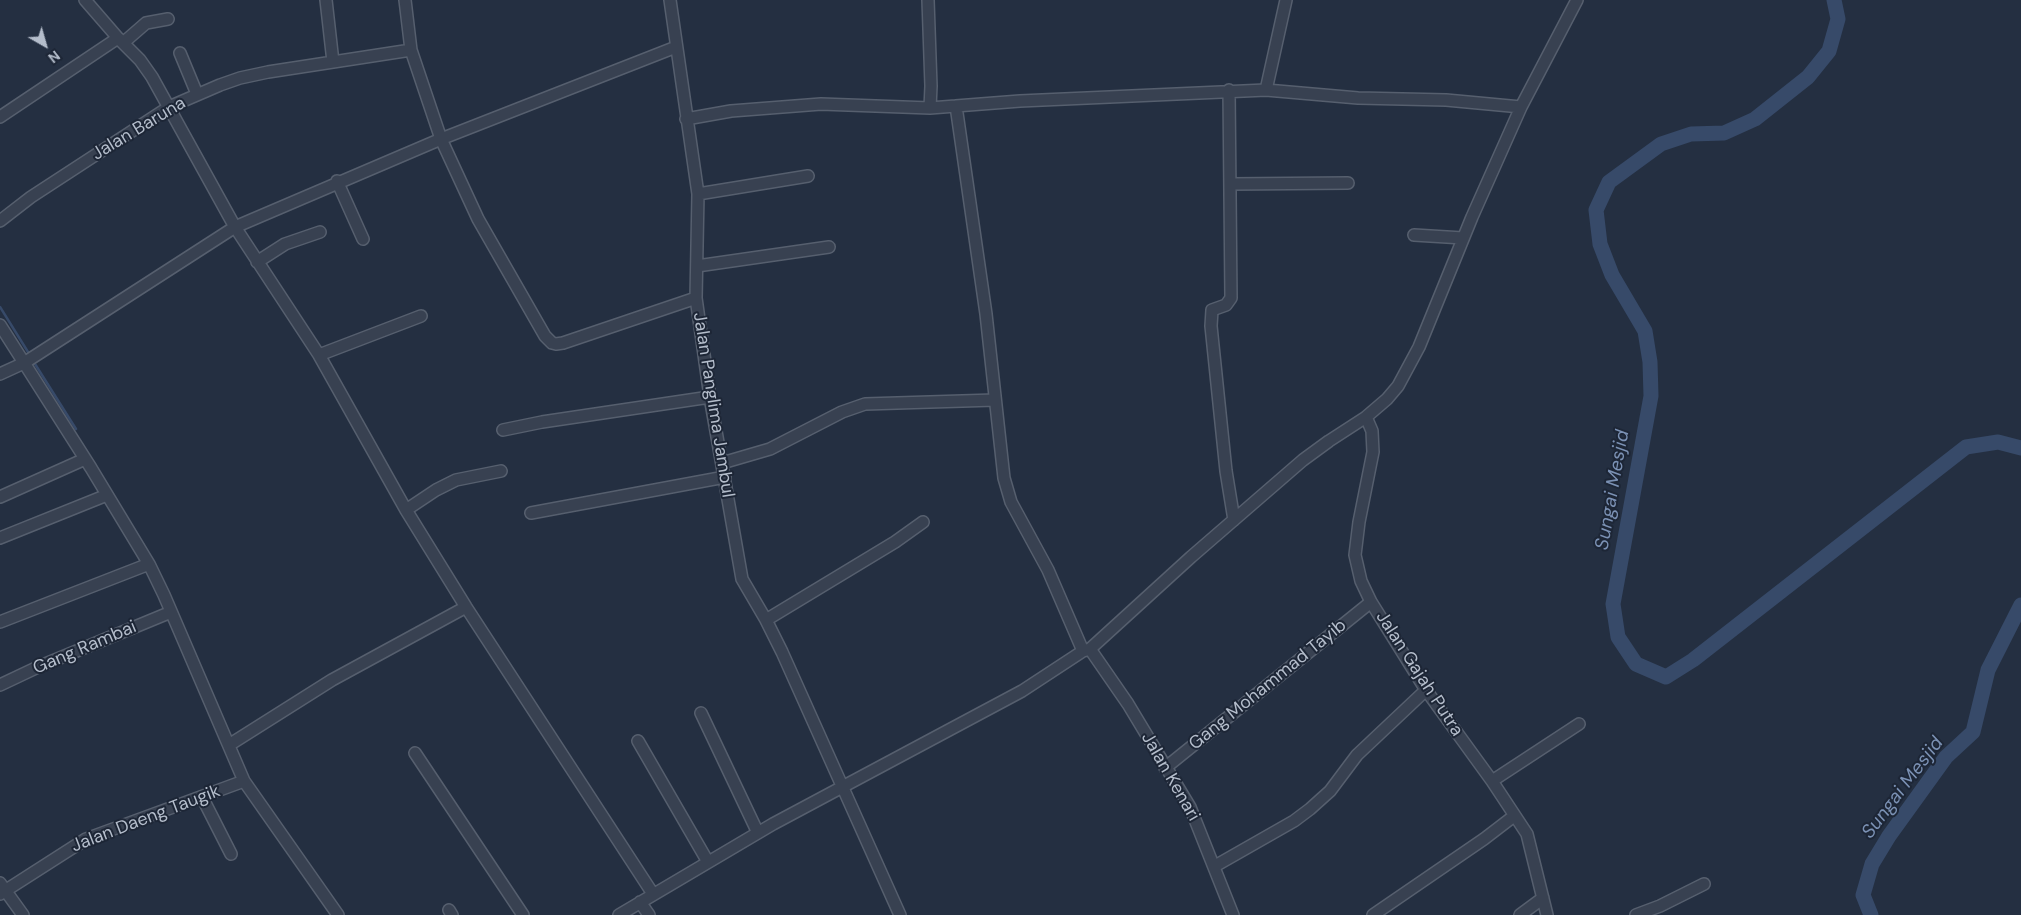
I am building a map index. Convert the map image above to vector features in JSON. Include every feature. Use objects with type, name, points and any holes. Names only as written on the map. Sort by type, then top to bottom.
[{"type":"street","points":[[85,0],[140,60],[169,107],[235,227],[319,355],[406,510],[466,607],[653,894]]},
{"type":"street","points":[[326,0],[333,62]]},
{"type":"street","points":[[405,0],[411,50],[441,139],[478,219],[545,336],[552,343],[563,343],[696,298]]},
{"type":"street","name":"Jalan Panglima Jambul","points":[[670,0],[698,194],[696,298],[710,398],[742,579],[766,620],[900,915]]},
{"type":"street","points":[[928,0],[930,108]]},
{"type":"street","points":[[1266,90],[1286,0]]},
{"type":"street","points":[[619,915],[758,833],[1022,690],[1086,650],[1234,520],[1322,446],[1366,417],[1387,399],[1398,386],[1419,347],[1463,238],[1521,107],[1577,0]]},
{"type":"street","points":[[0,117],[146,23],[168,19]]},
{"type":"street","points":[[0,374],[24,363],[235,227],[441,139],[676,47]]},
{"type":"street","name":"Jalan Baruna","points":[[0,221],[32,197],[169,107],[197,94],[240,78],[411,50]]},
{"type":"street","points":[[180,53],[197,94]]},
{"type":"street","points":[[686,119],[731,111],[821,104],[930,108],[1229,90],[1266,90],[1358,98],[1446,100],[1521,107]]},
{"type":"street","points":[[1229,90],[1231,298],[1228,304],[1215,308],[1211,312],[1226,471],[1234,520]]},
{"type":"street","name":"Jalan Kenari","points":[[956,106],[986,314],[1002,467],[1011,502],[1048,570],[1086,650],[1128,704],[1190,807],[1233,915]]},
{"type":"street","points":[[698,194],[808,176]]},
{"type":"street","points":[[337,182],[363,239]]},
{"type":"street","points":[[1231,184],[1348,184]]},
{"type":"street","points":[[257,262],[285,244],[320,232]]},
{"type":"street","points":[[1414,235],[1463,238]]},
{"type":"street","points":[[697,266],[829,247]]},
{"type":"street","points":[[319,355],[421,316]]},
{"type":"street","points":[[0,325],[85,459],[148,564],[171,612],[244,781],[338,915]]},
{"type":"street","points":[[503,430],[550,421],[710,398]]},
{"type":"street","points":[[722,463],[770,448],[834,416],[865,404],[995,400]]},
{"type":"street","name":"Jalan Gajah Putra","points":[[1366,417],[1372,431],[1374,452],[1359,522],[1355,555],[1362,582],[1371,602],[1426,690],[1492,781],[1527,834],[1547,915]]},
{"type":"street","points":[[0,497],[85,459]]},
{"type":"street","points":[[406,510],[436,490],[456,480],[501,471]]},
{"type":"street","points":[[532,513],[725,477]]},
{"type":"street","points":[[0,538],[107,495]]},
{"type":"street","points":[[766,620],[895,542],[923,522]]},
{"type":"street","points":[[0,622],[148,564]]},
{"type":"street","name":"Gang Mohammad Tayib","points":[[1166,768],[1371,602]]},
{"type":"street","points":[[229,745],[332,680],[466,607]]},
{"type":"street","name":"Gang Rambai","points":[[0,685],[38,667],[171,612]]},
{"type":"street","points":[[1215,866],[1298,818],[1310,809],[1330,791],[1356,755],[1426,690]]},
{"type":"street","points":[[701,713],[758,833]]},
{"type":"street","points":[[1492,781],[1579,724]]},
{"type":"street","points":[[638,741],[708,862]]},
{"type":"street","points":[[415,753],[523,915]]},
{"type":"street","name":"Jalan Daeng Taugik","points":[[2,889],[86,838],[244,781]]},
{"type":"street","points":[[202,797],[231,854]]},
{"type":"street","points":[[1375,914],[1514,816]]},
{"type":"street","points":[[1636,915],[1660,906],[1704,884]]},
{"type":"street","points":[[2,889],[23,915]]},
{"type":"street","points":[[1520,915],[1543,898]]},
{"type":"street","points":[[640,902],[649,915]]},
{"type":"waterway","name":"Sungai Mesjid","points":[[1834,0],[1838,19],[1829,51],[1808,77],[1755,119],[1724,133],[1691,134],[1661,144],[1609,182],[1596,210],[1600,244],[1612,275],[1645,331],[1650,362],[1651,396],[1613,604],[1618,637],[1636,664],[1666,677],[1693,660],[1966,447],[1998,442],[2021,448]]},
{"type":"waterway","points":[[0,307],[28,352]]},
{"type":"waterway","points":[[35,364],[76,429]]},
{"type":"waterway","name":"Sungai Mesjid","points":[[1871,915],[1863,895],[1872,864],[1889,836],[1946,757],[1973,732],[1988,670],[2021,605]]}]
